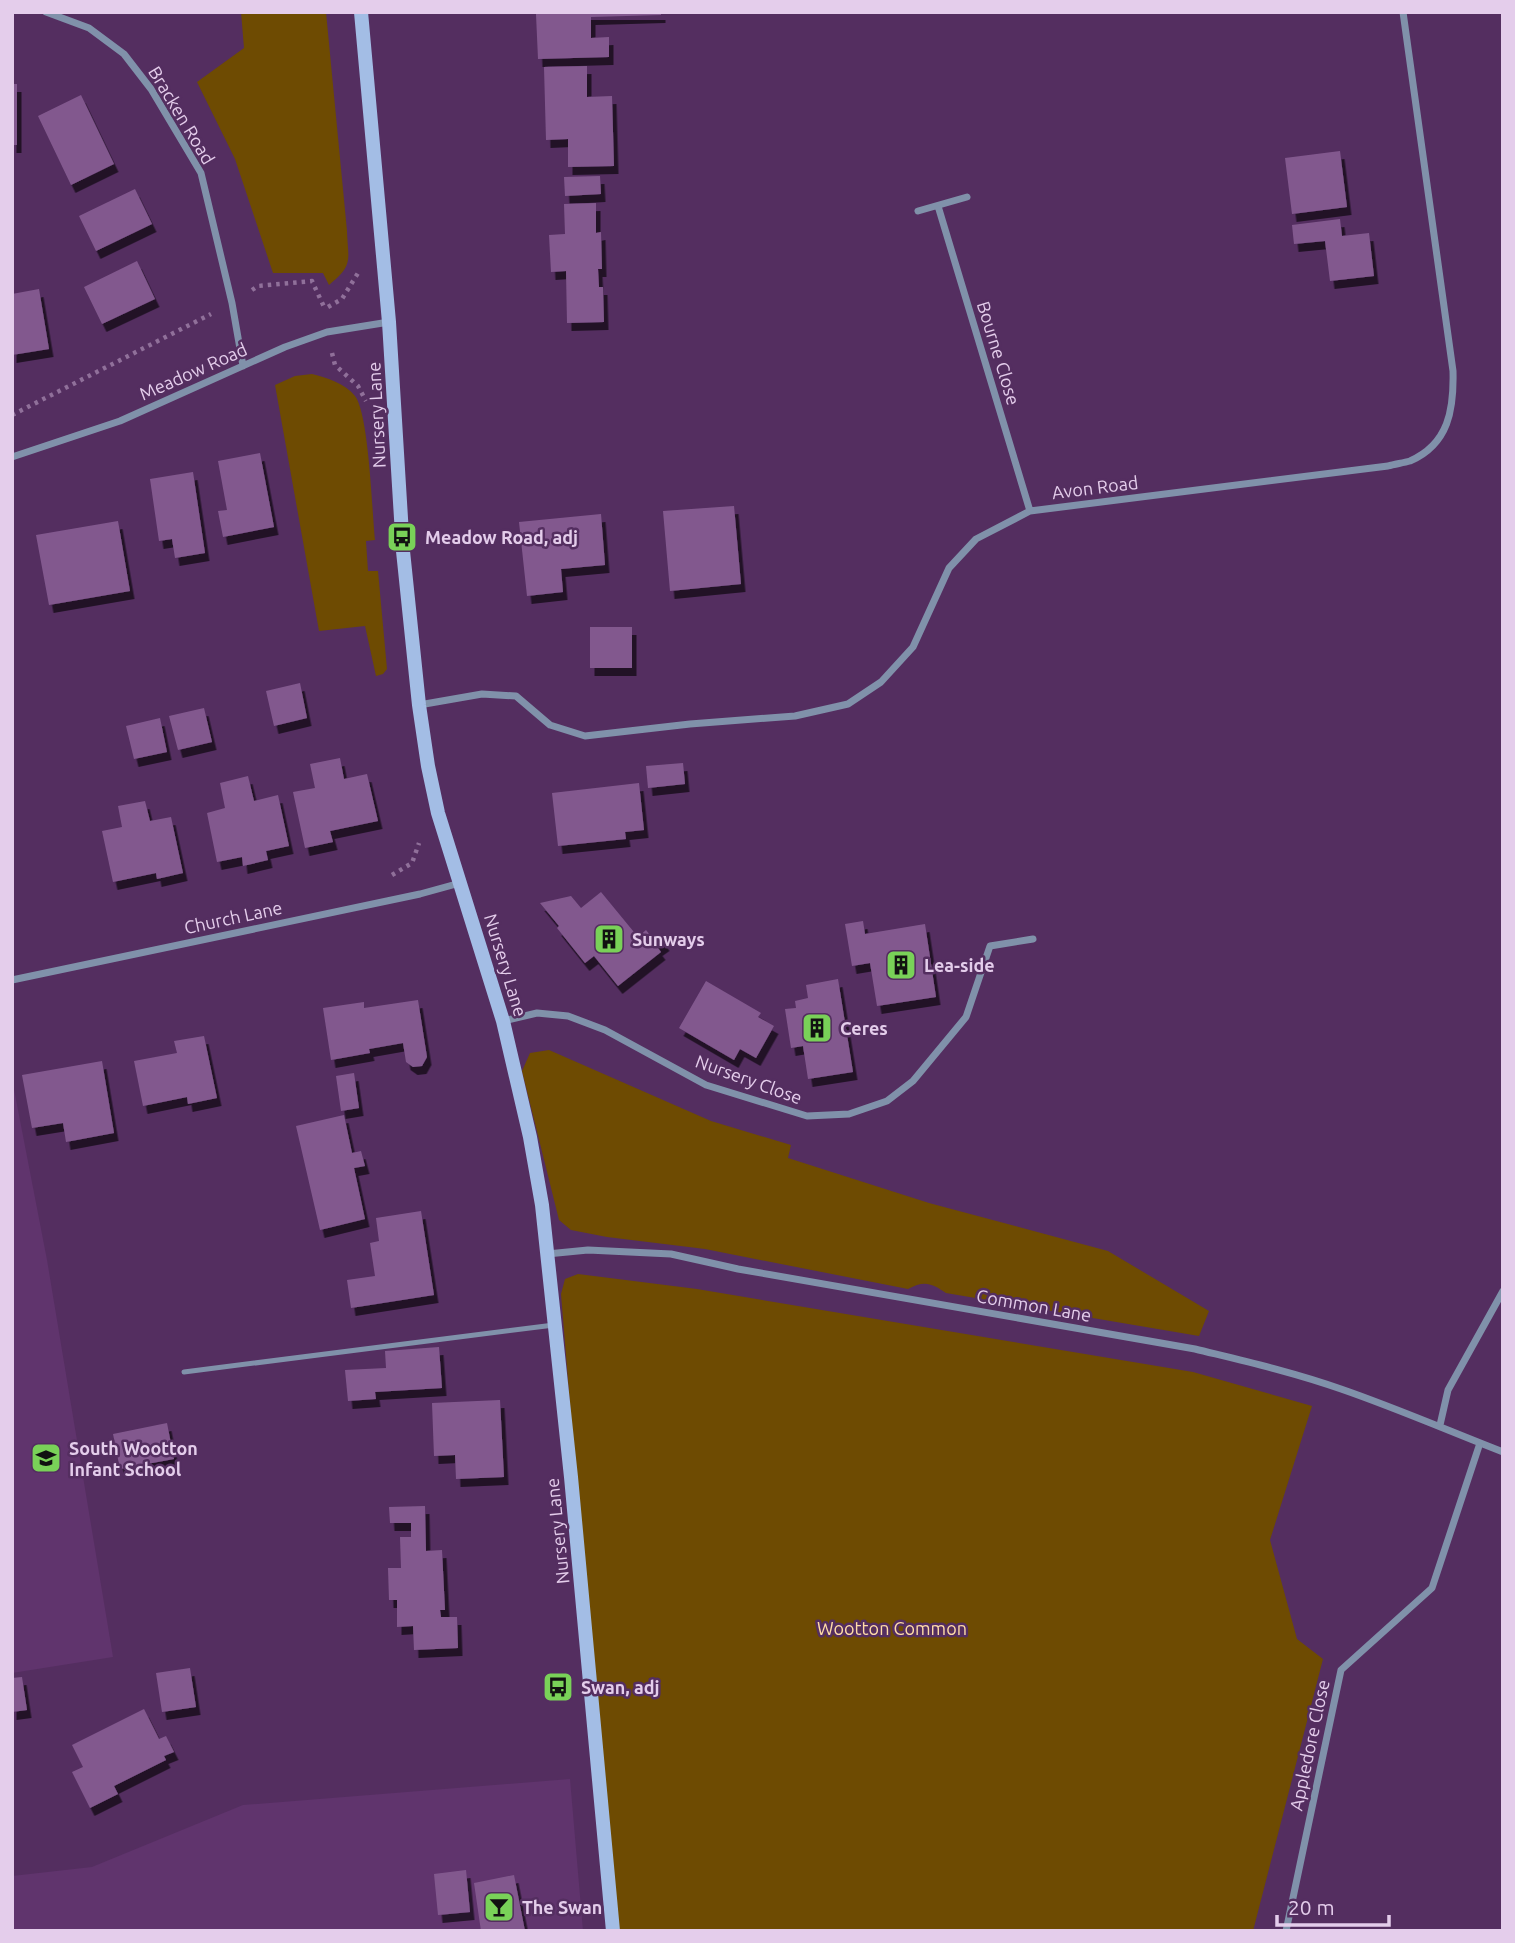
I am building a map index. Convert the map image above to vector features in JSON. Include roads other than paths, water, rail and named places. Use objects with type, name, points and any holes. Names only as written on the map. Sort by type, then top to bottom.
[{"type":"street","name":"Bracken Road","points":[[46,12],[89,28],[124,54],[151,89],[201,173],[232,303],[243,366]]},
{"type":"street","name":"Nursery Lane","points":[[361,12],[389,322],[403,551],[419,705],[438,813],[503,1021],[530,1137],[542,1205],[571,1477],[613,1931]]},
{"type":"street","name":"Avon Road","points":[[419,705],[482,694],[516,696],[550,725],[585,736],[795,716],[848,704],[881,682],[913,647],[949,568],[976,539],[1030,511],[1388,466],[1410,461],[1434,445],[1448,422],[1454,398],[1453,371],[1403,12]]},
{"type":"street","points":[[918,211],[967,197]]},
{"type":"street","name":"Bourne Close","points":[[938,205],[1030,511]]},
{"type":"street","name":"Meadow Road","points":[[12,457],[120,421],[285,347],[327,332],[389,322]]},
{"type":"street","name":"Church Lane","points":[[12,980],[461,883]]},
{"type":"street","name":"Nursery Close","points":[[503,1021],[537,1013],[568,1016],[605,1030],[706,1084],[807,1116],[849,1114],[887,1101],[913,1081],[966,1017],[989,946],[1034,940]]},
{"type":"street","name":"Common Lane","points":[[547,1254],[588,1250],[671,1254],[738,1269],[1195,1349],[1340,1388],[1440,1425],[1503,1452]]},
{"type":"street","points":[[1440,1425],[1448,1390],[1503,1291]]},
{"type":"street","name":"Appledore Close","points":[[1286,1931],[1341,1670],[1432,1588],[1480,1443]]},
{"type":"lane","points":[[184,1372],[554,1325]]},
{"type":"place","name":"Meadow Road, adj","points":[[402,537]]},
{"type":"place","name":"Sunways","points":[[609,939]]},
{"type":"place","name":"Lea-side","points":[[901,965]]},
{"type":"place","name":"Ceres","points":[[817,1028]]},
{"type":"place","name":"South Wootton Infant School","points":[[46,1458]]},
{"type":"place","name":"Swan, adj","points":[[558,1687]]},
{"type":"place","name":"The Swan","points":[[499,1907]]},
{"type":"park label","name":"Wootton Common","points":[[892,1628]]}]
